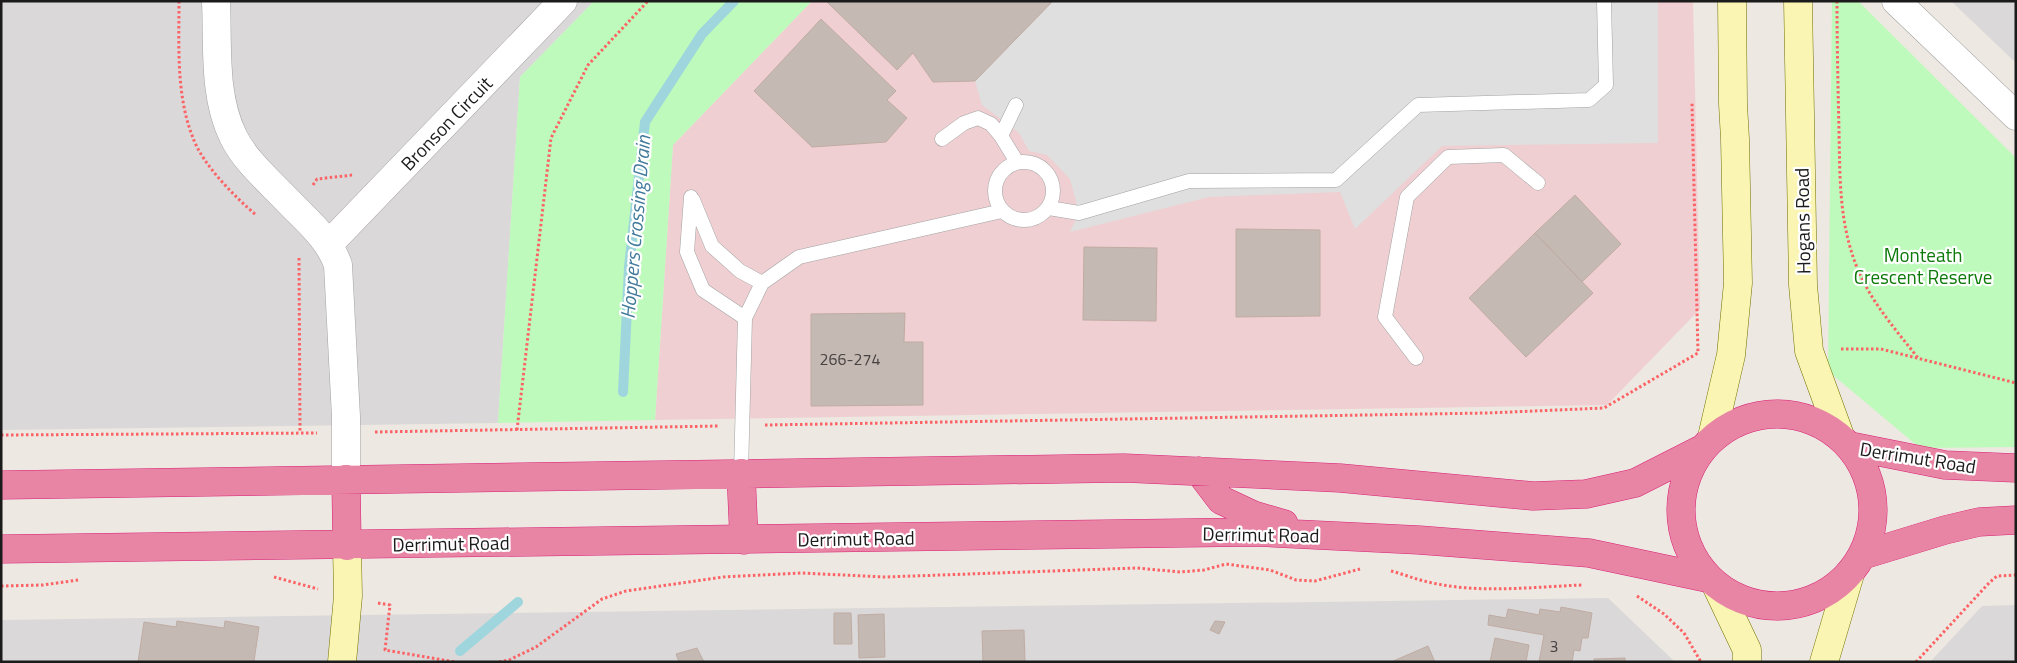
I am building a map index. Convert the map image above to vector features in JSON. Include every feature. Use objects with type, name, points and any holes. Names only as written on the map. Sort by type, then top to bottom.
[{"type":"highway","points":[[1,484],[1124,468],[1340,478],[1533,496],[1586,494],[1635,483],[1706,444],[1742,419],[1776,412],[1810,418],[1845,441],[1865,471],[1873,499],[1872,528],[1856,564],[1828,593],[1801,604],[1771,607],[1743,601],[1712,582],[1688,549],[1680,515],[1684,481],[1706,444]]},
{"type":"highway","name":"Derrimut Road","points":[[1845,441],[1945,465],[2016,468]]},
{"type":"highway","points":[[1199,471],[1221,500],[1253,515],[1321,535]]},
{"type":"highway","points":[[741,472],[744,540]]},
{"type":"highway","points":[[346,479],[347,546]]},
{"type":"highway","points":[[1856,564],[1945,530],[1979,522],[2016,520]]},
{"type":"highway","name":"Derrimut Road","points":[[1,549],[347,546],[1256,532],[1420,540],[1589,553],[1712,582]]},
{"type":"street","points":[[216,1],[218,82],[223,111],[233,136],[245,154],[329,244],[338,265],[346,433],[346,479]]},
{"type":"street","name":"Bronson Circuit","points":[[329,244],[563,1]]},
{"type":"street","points":[[1706,444],[1731,356],[1738,283],[1732,1]]},
{"type":"street","name":"Hogans Road","points":[[1798,1],[1803,285],[1809,351],[1845,441]]},
{"type":"street","points":[[1896,1],[2016,116]]},
{"type":"street","points":[[342,662],[348,596],[347,546]]},
{"type":"street","points":[[1824,662],[1856,564]]},
{"type":"street","points":[[1712,582],[1747,650],[1747,662]]},
{"type":"lane","points":[[1049,208],[1079,214],[1189,181],[1336,180],[1418,105],[1589,100],[1606,85],[1604,1]]},
{"type":"lane","points":[[1001,136],[1016,105]]},
{"type":"lane","points":[[942,138],[964,123],[978,118],[991,124],[1017,162]]},
{"type":"lane","points":[[1416,358],[1385,317],[1407,197],[1448,157],[1504,155],[1538,183]]},
{"type":"lane","points":[[1017,162],[1029,162],[1040,166],[1049,175],[1053,186],[1053,198],[1049,208],[1042,215],[1032,220],[1012,219],[1002,211],[996,200],[994,188],[998,176],[1006,167],[1017,162]]},
{"type":"lane","points":[[745,318],[703,290],[687,252],[691,197],[712,246],[740,271],[762,283]]},
{"type":"lane","points":[[741,472],[745,318],[762,283],[799,257],[1002,211]]},
{"type":"path","points":[[179,1],[179,64],[183,107],[193,140],[215,174],[263,221]]},
{"type":"path","points":[[517,430],[550,138],[588,65],[648,1]]},
{"type":"path","points":[[1837,1],[1840,174],[1842,214],[1846,235],[1858,270],[1873,299],[1918,358]]},
{"type":"path","points":[[1,435],[346,433],[1487,413],[1604,408],[1698,353],[1692,103]]},
{"type":"path","points":[[299,212],[317,178],[352,176],[359,168]]},
{"type":"path","points":[[299,252],[300,433]]},
{"type":"path","points":[[1835,349],[1881,349],[2016,383]]},
{"type":"path","points":[[499,662],[509,660],[536,647],[602,599],[626,591],[723,577],[801,573],[885,577],[1137,568],[1180,572],[1204,570],[1226,564],[1270,570],[1296,580],[1315,581],[1368,568]]},
{"type":"path","points":[[1384,568],[1428,582],[1469,587],[1500,589],[1592,586]]},
{"type":"path","points":[[1916,662],[1997,576],[2016,575]]},
{"type":"path","points":[[1634,595],[1642,598],[1664,614],[1684,633],[1701,662]]},
{"type":"path","points":[[385,650],[455,662]]},
{"type":"shaded area","points":[[1,1],[594,1],[520,77],[498,423],[1,430]]},
{"type":"shaded area","points":[[812,1],[1693,1],[1700,309],[1607,405],[655,420],[673,145]]},
{"type":"shaded area","points":[[1053,1],[1658,1],[1658,143],[1442,146],[1355,229],[1340,192],[1209,197],[1070,232],[1079,213],[1070,179],[1047,155],[1029,151],[1019,133],[982,105],[975,81]]},
{"type":"shaded area","points":[[1951,1],[2016,1],[2016,63]]},
{"type":"shaded area","points":[[1608,598],[1675,662],[1,662],[1,620]]},
{"type":"shaded area","points":[[2016,605],[2016,662],[1930,662],[1982,606]]},
{"type":"green space","points":[[594,1],[812,1],[673,145],[655,420],[498,423],[520,77]]},
{"type":"green space","name":"Monteath Crescent Reserve","points":[[1832,1],[1858,1],[2016,158],[2016,447],[1920,448],[1828,371]]},
{"type":"building","points":[[826,1],[1053,1],[975,81],[933,82],[913,53],[897,70]]},
{"type":"building","points":[[821,19],[896,91],[887,100],[907,118],[886,142],[812,147],[754,91]]},
{"type":"building","points":[[1575,195],[1621,244],[1582,282],[1535,233]]},
{"type":"building","points":[[1236,229],[1320,230],[1320,316],[1236,317]]},
{"type":"building","points":[[1535,233],[1593,293],[1526,357],[1469,298]]},
{"type":"building","points":[[1084,247],[1157,248],[1156,321],[1083,320]]},
{"type":"building","points":[[905,313],[904,342],[923,342],[923,405],[811,406],[811,314]]},
{"type":"building","points":[[1561,607],[1592,613],[1588,638],[1582,638],[1580,651],[1574,650],[1572,662],[1539,662],[1544,635],[1488,625],[1489,615],[1506,618],[1508,609],[1539,615],[1540,609],[1560,612]]},
{"type":"building","points":[[834,613],[851,613],[852,644],[834,644]]},
{"type":"building","points":[[884,614],[885,657],[859,658],[858,615]]},
{"type":"building","points":[[177,621],[224,628],[225,621],[259,627],[254,661],[258,662],[138,662],[144,622],[176,627]]},
{"type":"building","points":[[1215,621],[1225,622],[1219,634],[1210,630]]},
{"type":"building","points":[[1024,630],[1025,662],[983,662],[982,631]]},
{"type":"building","points":[[1495,638],[1529,645],[1526,662],[1490,662]]},
{"type":"building","points":[[1428,646],[1435,662],[1391,662]]},
{"type":"building","points":[[697,648],[704,662],[679,662],[676,654]]},
{"type":"building","points":[[1625,658],[1625,662],[1594,662],[1594,659]]},
{"type":"waterway","name":"Hoppers Crossing Drain","points":[[623,392],[629,267],[645,122],[702,34],[734,1]]},
{"type":"waterway","name":"Hoppers Crossing Drain","points":[[460,651],[518,602]]}]
